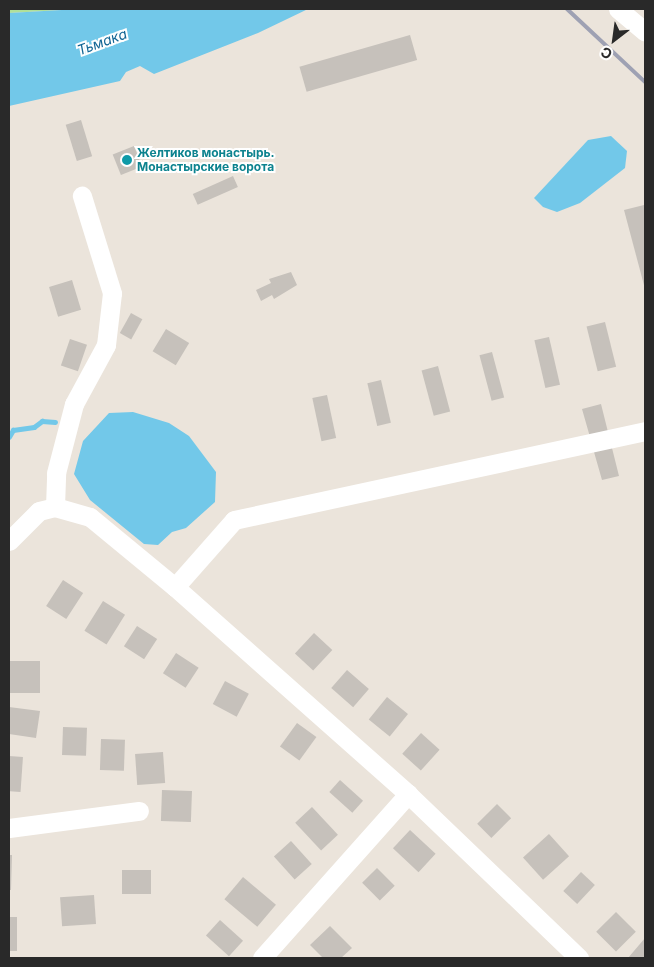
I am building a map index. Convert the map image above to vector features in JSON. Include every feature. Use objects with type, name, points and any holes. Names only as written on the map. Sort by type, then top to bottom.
[{"type":"street","points":[[618,9],[645,32]]},
{"type":"street","points":[[55,507],[56,473],[74,404],[106,345],[112,293],[82,196]]},
{"type":"street","points":[[175,587],[234,520],[645,431]]},
{"type":"street","points":[[9,541],[39,512],[55,507],[90,517],[175,587],[408,794],[579,958]]},
{"type":"street","points":[[262,958],[408,794]]},
{"type":"street","points":[[9,828],[139,811]]},
{"type":"green space","points":[[9,9],[79,9],[9,13]]},
{"type":"water","name":"Тьмака","points":[[79,9],[308,9],[258,33],[154,74],[140,66],[126,72],[120,81],[9,106],[9,13]]},
{"type":"water","points":[[611,136],[627,151],[625,168],[580,203],[557,212],[543,207],[534,198],[588,140]]},
{"type":"water","points":[[133,412],[169,423],[189,436],[216,472],[215,502],[186,528],[172,532],[158,545],[144,544],[90,500],[74,474],[83,441],[109,413]]},
{"type":"building","points":[[410,35],[417,60],[307,92],[299,67]]},
{"type":"building","points":[[81,120],[92,156],[77,161],[66,125]]},
{"type":"building","name":"Желтиков монастырь. Монастырские ворота","points":[[134,146],[142,166],[121,175],[113,155]]},
{"type":"building","points":[[233,176],[238,187],[198,205],[193,194]]},
{"type":"building","points":[[644,205],[645,208],[645,289],[624,210]]},
{"type":"building","points":[[291,272],[297,285],[274,299],[272,295],[261,301],[256,290],[271,283],[269,279]]},
{"type":"building","points":[[72,280],[81,310],[58,317],[49,287]]},
{"type":"building","points":[[131,313],[142,319],[131,339],[120,333]]},
{"type":"building","points":[[605,322],[616,367],[598,371],[587,327]]},
{"type":"building","points":[[166,329],[189,343],[176,365],[153,351]]},
{"type":"building","points":[[549,337],[560,385],[545,388],[534,340]]},
{"type":"building","points":[[70,339],[87,345],[78,371],[61,365]]},
{"type":"building","points":[[492,352],[504,397],[492,401],[479,355]]},
{"type":"building","points":[[438,366],[450,411],[434,416],[422,370]]},
{"type":"building","points":[[381,380],[391,423],[377,426],[367,383]]},
{"type":"building","points":[[327,395],[336,438],[321,441],[312,398]]},
{"type":"building","points":[[601,404],[619,476],[602,480],[594,452],[587,453],[583,439],[590,437],[582,409]]},
{"type":"building","points":[[63,580],[83,593],[66,619],[46,606]]},
{"type":"building","points":[[103,601],[125,615],[107,644],[84,631]]},
{"type":"building","points":[[137,626],[157,639],[144,659],[124,646]]},
{"type":"building","points":[[314,633],[332,650],[313,671],[295,653]]},
{"type":"building","points":[[176,653],[199,668],[186,688],[163,673]]},
{"type":"building","points":[[9,661],[40,661],[40,693],[9,693]]},
{"type":"building","points":[[347,670],[369,689],[353,707],[331,688]]},
{"type":"building","points":[[225,681],[249,694],[237,717],[213,704]]},
{"type":"building","points":[[387,697],[408,714],[390,737],[369,720]]},
{"type":"building","points":[[9,707],[40,711],[36,738],[9,734]]},
{"type":"building","points":[[297,723],[316,737],[299,761],[280,746]]},
{"type":"building","points":[[63,727],[87,728],[86,756],[62,755]]},
{"type":"building","points":[[421,733],[440,750],[421,771],[402,754]]},
{"type":"building","points":[[101,739],[125,740],[124,771],[100,770]]},
{"type":"building","points":[[163,752],[165,783],[137,785],[135,754]]},
{"type":"building","points":[[9,756],[23,757],[21,792],[9,791]]},
{"type":"building","points":[[340,780],[363,801],[352,813],[329,792]]},
{"type":"building","points":[[162,790],[192,791],[191,822],[161,821]]},
{"type":"building","points":[[497,804],[511,818],[491,838],[477,824]]},
{"type":"building","points":[[312,807],[338,835],[321,850],[295,823]]},
{"type":"building","points":[[410,830],[436,854],[419,872],[393,848]]},
{"type":"building","points":[[549,834],[569,856],[543,880],[523,857]]},
{"type":"building","points":[[291,841],[312,864],[295,879],[274,856]]},
{"type":"building","points":[[9,855],[12,855],[11,890],[9,890]]},
{"type":"building","points":[[377,868],[395,886],[380,901],[362,883]]},
{"type":"building","points":[[122,870],[151,870],[151,894],[122,894]]},
{"type":"building","points":[[581,872],[595,885],[577,904],[563,891]]},
{"type":"building","points":[[243,877],[276,905],[257,927],[224,899]]},
{"type":"building","points":[[94,895],[96,924],[62,926],[60,897]]},
{"type":"building","points":[[616,912],[636,932],[616,952],[596,932]]},
{"type":"building","points":[[9,917],[17,917],[17,951],[9,951]]},
{"type":"building","points":[[220,920],[243,941],[229,956],[206,936]]},
{"type":"building","points":[[330,926],[352,948],[341,958],[323,958],[310,945]]},
{"type":"building","points":[[645,938],[645,958],[628,958]]},
{"type":"waterway","points":[[9,437],[13,430],[34,427],[42,421],[55,422]]},
{"type":"railway","points":[[567,9],[645,82]]},
{"type":"place","name":"Желтиков монастырь. Монастырские ворота","points":[[127,160]]}]
